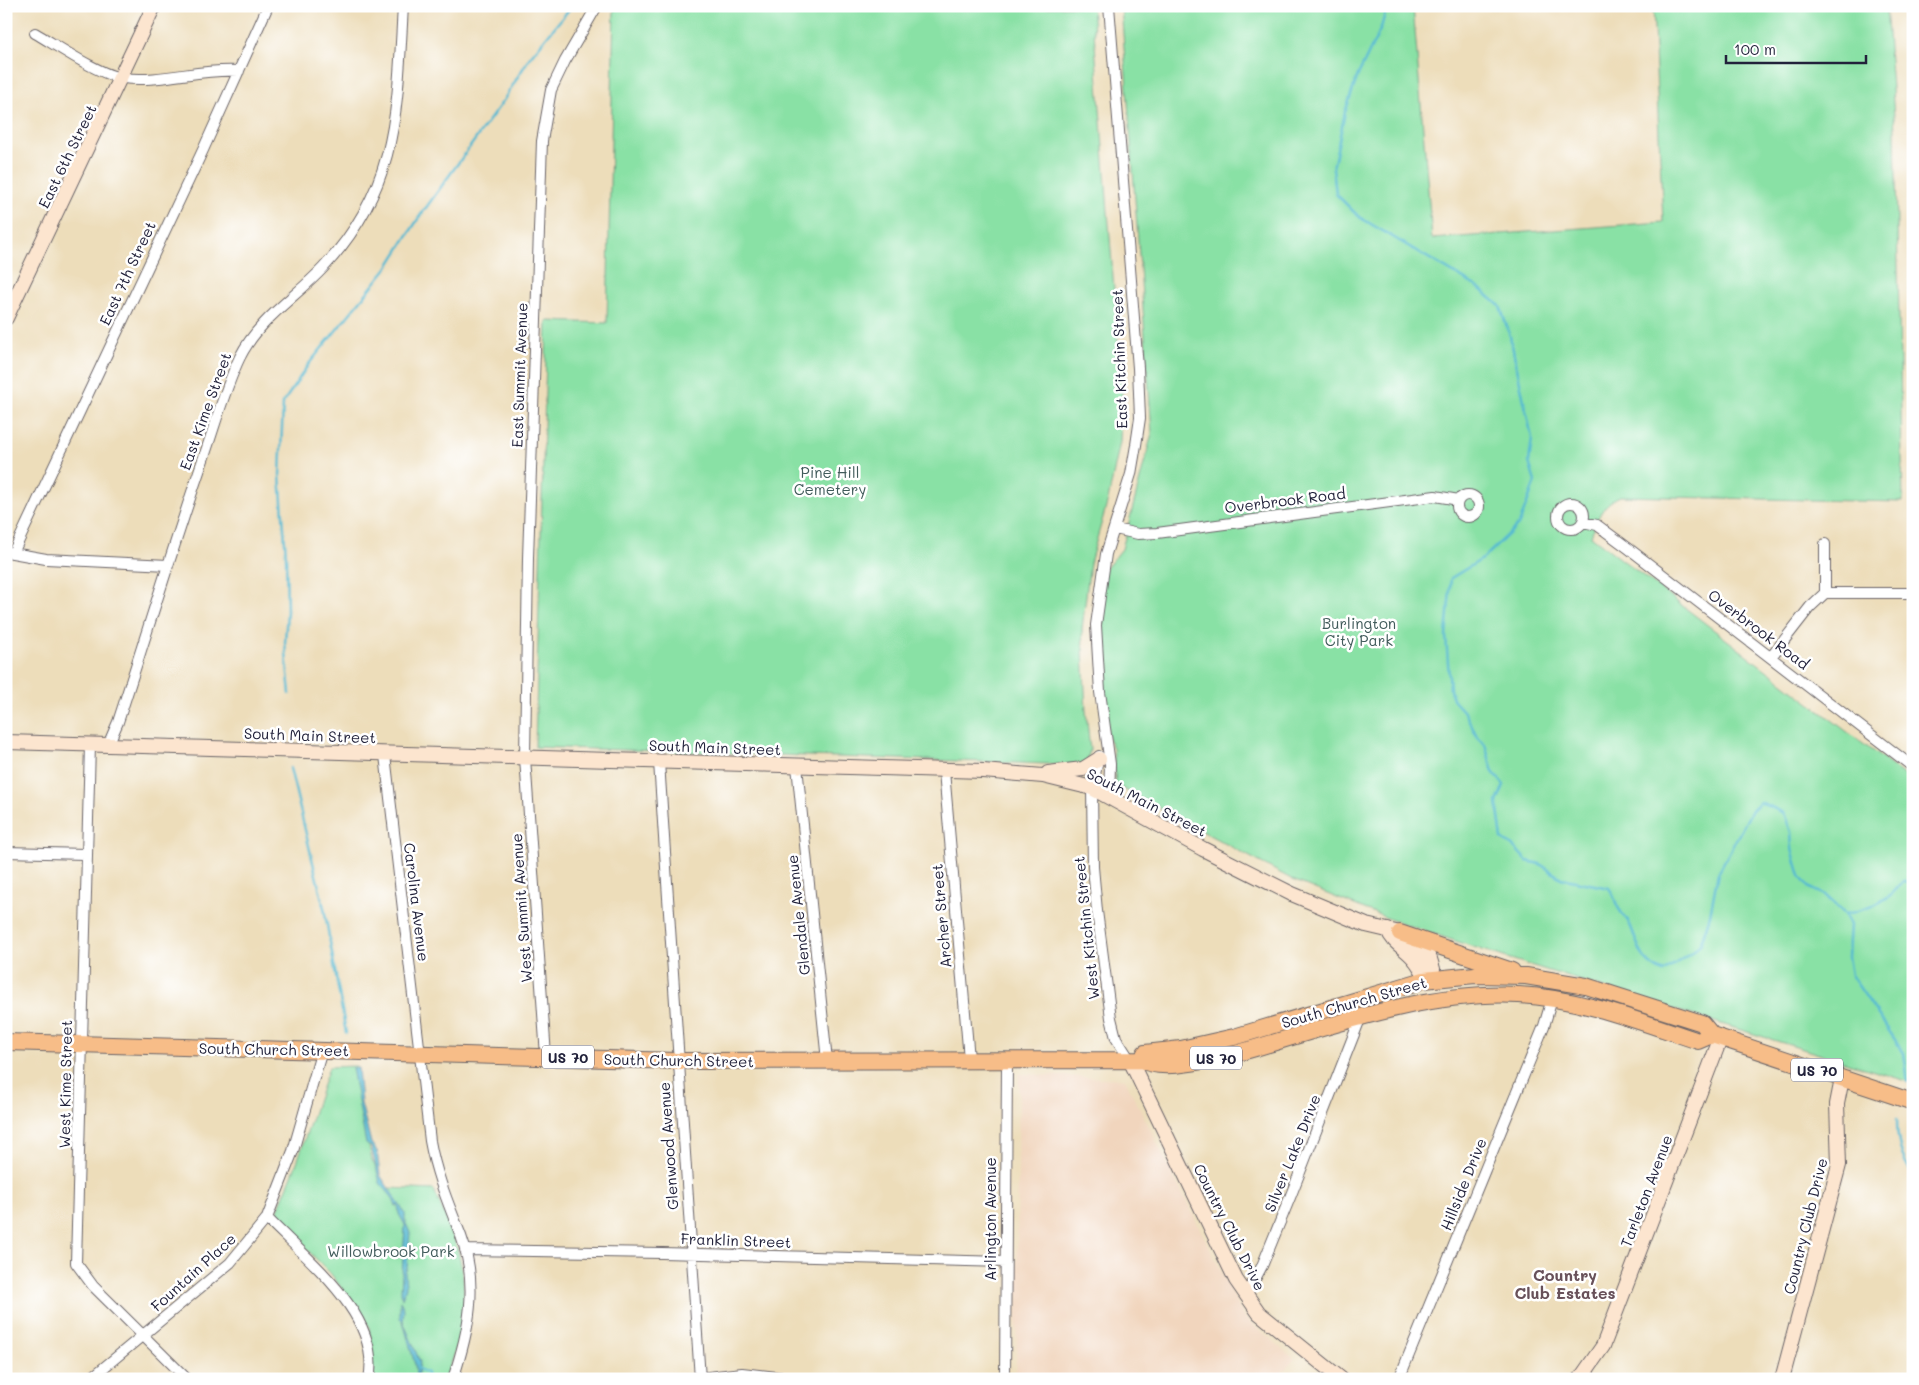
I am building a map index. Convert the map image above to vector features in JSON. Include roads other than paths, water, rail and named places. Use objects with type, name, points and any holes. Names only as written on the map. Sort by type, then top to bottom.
[{"type":"main road","points":[[1394,932],[1526,976]]},
{"type":"main road","name":"South Church Street","points":[[1136,1060],[1145,1053],[1181,1049],[1234,1037],[1430,979],[1475,975],[1526,976],[1586,986],[1620,996],[1702,1024],[1716,1036],[1913,1102]]},
{"type":"main road","points":[[1376,1015],[1382,1004],[1424,991],[1430,979],[1442,988],[1498,986],[1519,995]]},
{"type":"main road","name":"South Church Street","points":[[6,1042],[678,1061],[1136,1060],[1151,1066],[1190,1063],[1228,1056],[1420,1003],[1468,996],[1519,995],[1552,999],[1648,1024],[1698,1042],[1716,1036]]},
{"type":"street","name":"East 6th Street","points":[[6,318],[122,78],[154,6]]},
{"type":"street","name":"East 7th Street","points":[[9,552],[239,71],[268,6]]},
{"type":"street","name":"East Kime Street","points":[[108,745],[118,722],[229,383],[250,338],[338,252],[355,231],[383,172],[394,130],[400,85],[403,6]]},
{"type":"street","name":"East Summit Avenue","points":[[526,758],[529,542],[542,141],[551,90],[565,61],[598,6]]},
{"type":"street","name":"East Kitchin Street","points":[[1109,798],[1110,764],[1100,692],[1096,625],[1102,573],[1131,474],[1140,418],[1138,368],[1110,6]]},
{"type":"street","points":[[35,32],[100,69],[122,78],[143,79],[221,70],[239,71]]},
{"type":"street","name":"Overbrook Road","points":[[1114,529],[1138,534],[1157,533],[1435,496],[1459,500]]},
{"type":"street","name":"Overbrook Road","points":[[1583,522],[1597,525],[1913,767]]},
{"type":"street","points":[[1824,593],[1825,544]]},
{"type":"street","points":[[9,552],[46,559],[168,565]]},
{"type":"street","points":[[1771,657],[1810,607],[1824,593],[1847,591],[1913,593]]},
{"type":"street","name":"East Kitchin Street","points":[[1092,788],[1105,736]]},
{"type":"street","name":"South Main Street","points":[[6,742],[1032,774],[1092,788],[1208,852],[1292,894],[1366,925],[1394,932],[1412,940],[1430,959],[1433,969],[1430,979]]},
{"type":"street","name":"West Kime Street","points":[[90,745],[85,854],[76,1263],[89,1282],[187,1379]]},
{"type":"street","name":"Carolina Avenue","points":[[385,754],[434,1164],[465,1250],[472,1287],[470,1318],[466,1338],[453,1379]]},
{"type":"street","name":"West Summit Avenue","points":[[526,758],[546,1056]]},
{"type":"street","points":[[1032,774],[1083,769],[1099,759]]},
{"type":"street","name":"Glenwood Avenue","points":[[659,762],[691,1254],[697,1378]]},
{"type":"street","name":"Glendale Avenue","points":[[797,766],[827,1061]]},
{"type":"street","name":"Archer Street","points":[[944,771],[969,1059]]},
{"type":"street","name":"West Kitchin Street","points":[[1092,788],[1093,867],[1105,976],[1116,1038],[1136,1060]]},
{"type":"street","points":[[6,852],[85,854]]},
{"type":"street","name":"Hillside Drive","points":[[1399,1379],[1544,1026],[1552,999]]},
{"type":"street","name":"Silver Lake Drive","points":[[1246,1296],[1262,1266],[1292,1195],[1360,1019]]},
{"type":"street","name":"Tarleton Avenue","points":[[1580,1379],[1603,1346],[1716,1036]]},
{"type":"street","name":"Fountain Place","points":[[90,1379],[230,1263],[267,1218],[292,1152],[322,1050]]},
{"type":"street","name":"Arlington Avenue","points":[[1005,1379],[1007,1060]]},
{"type":"street","name":"Country Club Drive","points":[[1136,1060],[1236,1280],[1246,1296],[1259,1312],[1341,1379]]},
{"type":"street","name":"Country Club Drive","points":[[1782,1379],[1839,1165],[1837,1104],[1842,1079]]},
{"type":"street","points":[[267,1218],[322,1275],[357,1315],[369,1349],[369,1379]]},
{"type":"street","name":"Franklin Street","points":[[465,1250],[1005,1262]]},
{"type":"street","points":[[697,1378],[742,1373],[794,1379]]},
{"type":"water","points":[[352,1068],[358,1068],[361,1103],[371,1143],[377,1151],[380,1175],[405,1213],[405,1221],[410,1233],[405,1273],[406,1287],[402,1299],[405,1225],[399,1214],[398,1205],[396,1206],[392,1197],[380,1183],[371,1147],[366,1144]]},
{"type":"water","points":[[400,1301],[404,1309],[403,1321],[400,1318]]},
{"type":"water","points":[[403,1321],[420,1362],[417,1379],[413,1379],[416,1375],[415,1365]]},
{"type":"waterway","points":[[1387,6],[1381,28],[1358,75],[1345,112],[1333,168],[1336,194],[1359,217],[1479,288],[1500,306],[1510,336],[1532,438],[1529,462],[1535,482],[1519,524],[1484,558],[1451,578],[1446,636],[1450,690],[1454,701],[1465,713],[1478,738],[1485,744],[1493,772],[1504,785],[1497,802],[1502,839],[1514,847],[1527,861],[1540,864],[1561,878],[1609,888],[1618,908],[1630,925],[1641,953],[1649,963],[1663,972],[1694,951],[1701,943],[1710,915],[1718,873],[1752,810],[1760,802],[1784,813],[1791,832],[1792,849],[1800,876],[1808,887],[1825,895],[1845,914],[1850,925],[1848,957],[1851,975],[1904,1053],[1908,1082]]},
{"type":"waterway","points":[[290,694],[285,643],[287,611],[286,556],[280,475],[283,403],[308,365],[387,268],[420,216],[503,101],[530,57],[571,7]]},
{"type":"waterway","points":[[290,768],[324,908],[346,1033]]},
{"type":"waterway","points":[[1845,914],[1862,910],[1885,899],[1903,881],[1913,882]]},
{"type":"waterway","points":[[1897,1119],[1900,1148],[1913,1174]]},
{"type":"waterway","points":[[417,1368],[427,1373],[427,1379]]},
{"type":"waterway","points":[[1907,1379],[1913,1368]]},
{"type":"district","name":"Country Club Estates","points":[[1565,1283]]},
{"type":"park label","name":"Pine Hill Cemetery","points":[[830,480]]},
{"type":"park label","name":"Burlington City Park","points":[[1359,632]]},
{"type":"park label","name":"Willowbrook Park","points":[[391,1251]]}]
